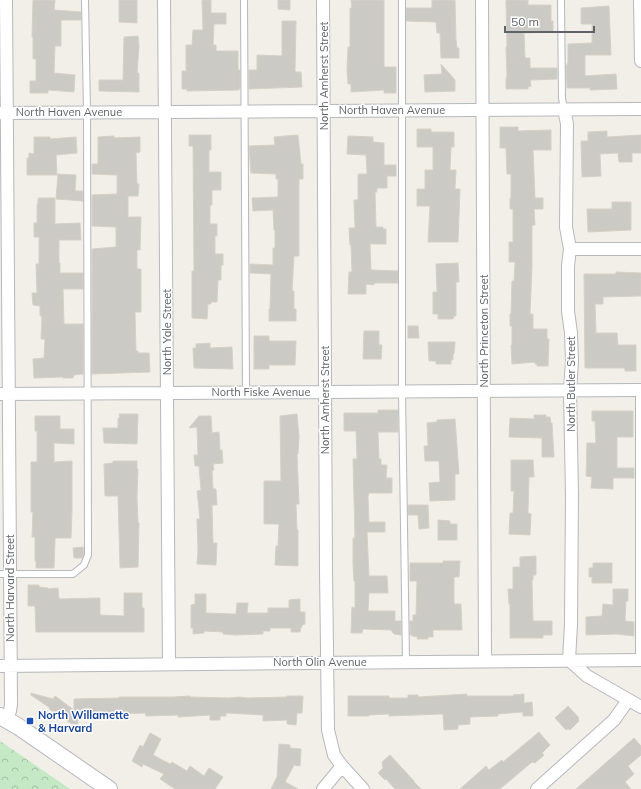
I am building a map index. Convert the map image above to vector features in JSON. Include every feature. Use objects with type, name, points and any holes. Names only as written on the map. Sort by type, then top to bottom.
[{"type":"main road","points":[[3,718],[19,727],[109,789]]},
{"type":"street","name":"North Harvard Street","points":[[3,718],[11,708],[5,665],[3,113],[6,0]]},
{"type":"street","name":"North Yale Street","points":[[164,0],[169,663]]},
{"type":"street","name":"North Amherst Street","points":[[323,0],[328,730],[334,755],[363,789]]},
{"type":"street","name":"North Princeton Street","points":[[482,0],[485,661]]},
{"type":"street","points":[[640,0],[641,61]]},
{"type":"street","name":"North Butler Street","points":[[564,109],[567,124],[566,228],[570,249],[568,266],[568,311],[572,333],[570,390],[572,494],[571,608],[569,660]]},
{"type":"street","name":"North Haven Avenue","points":[[3,113],[641,109]]},
{"type":"street","points":[[570,249],[641,249]]},
{"type":"street","name":"North Fiske Avenue","points":[[5,394],[640,390]]},
{"type":"street","points":[[569,660],[587,676],[641,707]]},
{"type":"street","name":"North Olin Avenue","points":[[5,665],[640,660]]},
{"type":"street","points":[[537,789],[614,720],[628,700]]},
{"type":"street","points":[[323,789],[342,766]]},
{"type":"lane","points":[[5,574],[73,574],[81,568],[88,555],[87,112],[85,0]]},
{"type":"lane","points":[[244,0],[246,392]]},
{"type":"lane","points":[[402,0],[402,391],[406,662]]},
{"type":"lane","points":[[561,0],[562,98],[564,109]]},
{"type":"lane","points":[[640,390],[640,660]]},
{"type":"green space","points":[[0,741],[70,789],[0,789]]},
{"type":"building","points":[[33,0],[55,0],[54,10],[81,12],[81,20],[61,20],[61,46],[55,46],[54,73],[75,75],[74,92],[48,90],[48,93],[30,93],[30,81],[36,81],[36,59],[33,59],[32,37]]},
{"type":"building","points":[[119,0],[137,0],[137,23],[119,22]]},
{"type":"building","points":[[202,0],[211,0],[211,13],[226,13],[226,24],[214,24],[213,45],[216,45],[216,51],[238,51],[240,89],[238,90],[187,91],[187,89],[182,89],[182,71],[186,71],[186,45],[192,45],[193,30],[203,30]]},
{"type":"building","points":[[278,0],[290,0],[290,10],[278,9]]},
{"type":"building","points":[[351,0],[384,0],[384,67],[396,67],[396,93],[384,93],[384,90],[351,92],[351,84],[348,84],[347,70],[348,47],[350,47]]},
{"type":"building","points":[[432,0],[455,0],[456,40],[457,48],[459,48],[459,58],[441,58],[440,33],[437,33],[436,22],[406,21],[406,8],[432,8]]},
{"type":"building","points":[[506,0],[528,0],[528,5],[551,5],[553,32],[524,33],[525,58],[530,58],[530,68],[557,68],[557,79],[530,80],[531,86],[528,87],[528,89],[506,89]]},
{"type":"building","points":[[609,6],[611,55],[585,55],[585,76],[616,74],[617,89],[590,90],[590,88],[567,88],[566,67],[568,62],[568,44],[592,43],[592,24],[581,24],[581,8]]},
{"type":"building","points":[[282,21],[296,21],[295,71],[301,72],[302,87],[249,89],[249,70],[257,70],[257,55],[282,56]]},
{"type":"building","points":[[138,36],[139,46],[137,73],[139,73],[139,92],[99,91],[99,80],[123,80],[124,37]]},
{"type":"building","points":[[441,64],[455,80],[455,91],[425,92],[424,75],[442,74]]},
{"type":"building","points":[[500,127],[518,127],[518,131],[551,130],[551,150],[533,150],[535,198],[543,198],[543,209],[534,209],[535,225],[532,225],[530,314],[533,314],[533,329],[547,329],[547,339],[549,339],[548,366],[537,366],[535,362],[512,364],[512,326],[510,326],[510,314],[515,262],[509,262],[509,242],[513,242],[513,209],[510,209],[511,174],[507,174],[506,148],[500,148]]},
{"type":"building","points":[[417,129],[431,129],[431,132],[454,132],[454,147],[451,147],[450,170],[456,170],[455,189],[460,189],[458,242],[428,242],[430,206],[417,206],[417,189],[425,189],[425,170],[433,170],[433,147],[417,147]]},
{"type":"building","points":[[607,131],[607,137],[641,135],[641,153],[632,153],[632,162],[619,162],[618,153],[600,154],[601,176],[582,177],[581,141],[588,141],[588,132]]},
{"type":"building","points":[[189,135],[211,135],[209,172],[221,172],[221,190],[212,190],[210,224],[217,224],[215,254],[223,254],[223,265],[221,265],[221,280],[218,280],[217,302],[211,302],[211,304],[208,304],[207,319],[192,318],[192,271],[194,271],[193,146],[189,146]]},
{"type":"building","points":[[298,135],[301,164],[303,164],[303,179],[299,179],[299,256],[294,256],[292,291],[294,291],[296,321],[269,321],[271,274],[250,273],[250,264],[273,265],[275,230],[273,210],[253,211],[252,198],[278,197],[278,179],[276,179],[276,174],[251,173],[249,146],[275,145],[274,137]]},
{"type":"building","points":[[114,136],[114,138],[140,137],[140,152],[136,153],[137,184],[139,184],[138,196],[128,196],[128,217],[141,217],[140,250],[137,250],[137,269],[141,269],[141,312],[135,312],[136,351],[138,351],[138,353],[149,353],[150,372],[92,374],[92,249],[116,247],[116,227],[92,226],[92,195],[117,194],[117,175],[92,174],[92,164],[98,164],[98,137]]},
{"type":"building","points":[[348,136],[373,137],[373,142],[384,143],[384,165],[396,165],[396,176],[387,176],[387,188],[377,188],[377,192],[375,192],[376,227],[383,227],[383,229],[386,229],[386,244],[370,244],[371,270],[398,271],[398,283],[374,283],[374,285],[366,284],[366,294],[348,294],[349,272],[352,272],[349,228],[355,228],[354,200],[358,200],[358,174],[367,174],[366,155],[347,154]]},
{"type":"building","points":[[34,137],[50,137],[50,139],[76,137],[77,153],[56,155],[57,175],[27,175],[27,158],[29,158],[29,153],[34,154]]},
{"type":"building","points":[[58,174],[76,175],[75,191],[83,191],[83,201],[56,199]]},
{"type":"building","points":[[38,198],[55,198],[55,224],[80,223],[81,240],[59,240],[60,273],[83,273],[83,289],[63,289],[64,324],[83,324],[83,374],[74,375],[73,378],[34,378],[33,359],[44,358],[45,339],[41,339],[42,316],[40,316],[40,306],[33,305],[32,293],[37,293],[36,264],[39,264],[39,237],[34,237],[34,223],[37,223]]},
{"type":"building","points":[[612,202],[631,202],[631,230],[588,232],[587,209],[612,209]]},
{"type":"building","points":[[458,263],[459,282],[456,282],[456,316],[454,316],[453,319],[438,319],[438,314],[433,314],[433,292],[437,292],[436,264]]},
{"type":"building","points":[[616,272],[641,273],[641,296],[603,297],[603,304],[595,304],[596,333],[617,333],[618,345],[636,345],[636,371],[625,371],[625,368],[585,368],[584,274],[616,274]]},
{"type":"building","points":[[408,326],[418,326],[419,338],[408,338]]},
{"type":"building","points":[[364,331],[379,331],[379,345],[382,345],[381,359],[363,359]]},
{"type":"building","points":[[254,336],[269,336],[269,341],[296,341],[295,365],[269,365],[269,369],[254,369]]},
{"type":"building","points":[[428,342],[455,342],[453,360],[451,360],[451,364],[436,364],[436,361],[429,361]]},
{"type":"building","points":[[210,343],[210,348],[232,347],[233,369],[194,368],[193,348],[196,348],[196,344]]},
{"type":"building","points":[[378,410],[398,410],[398,432],[378,432],[379,459],[381,459],[381,465],[387,465],[386,478],[392,478],[392,493],[369,493],[368,496],[369,522],[385,522],[385,532],[367,532],[369,576],[387,576],[388,593],[369,593],[368,611],[395,611],[395,621],[401,621],[401,635],[394,634],[391,630],[363,629],[362,633],[351,633],[352,607],[355,608],[355,581],[353,564],[353,538],[355,538],[353,459],[357,459],[356,431],[344,431],[344,413],[378,413]]},
{"type":"building","points":[[592,411],[633,411],[633,437],[617,437],[617,468],[634,468],[634,478],[613,478],[613,489],[591,488],[592,477],[586,476],[587,443],[596,443],[595,421],[592,421]]},
{"type":"building","points":[[119,414],[138,414],[137,444],[104,443],[103,428],[118,428],[118,418],[120,418]]},
{"type":"building","points":[[297,414],[299,437],[297,454],[299,504],[296,504],[298,566],[275,565],[279,524],[264,524],[264,481],[281,481],[280,416]]},
{"type":"building","points":[[534,415],[546,415],[546,417],[550,417],[552,423],[554,457],[542,457],[542,438],[509,437],[510,418],[534,419]]},
{"type":"building","points":[[35,416],[60,416],[60,429],[74,429],[74,444],[54,443],[54,462],[72,461],[72,511],[71,538],[55,538],[54,568],[36,568],[35,537],[32,537],[33,512],[31,512],[31,462],[37,462],[37,431],[35,431]]},
{"type":"building","points":[[199,416],[211,416],[212,433],[219,432],[220,450],[222,450],[223,463],[213,464],[214,470],[212,471],[213,489],[216,489],[217,505],[212,505],[213,543],[217,543],[216,565],[197,564],[197,519],[200,519],[197,491],[201,490],[199,466],[195,466],[194,455],[198,455],[197,427],[189,428]]},
{"type":"building","points":[[455,419],[459,474],[455,474],[455,500],[430,501],[429,483],[440,482],[439,461],[425,461],[424,446],[428,446],[427,423],[437,422],[437,420]]},
{"type":"building","points":[[511,460],[533,460],[534,477],[529,477],[528,513],[531,514],[530,535],[509,534],[510,513],[513,513],[514,491],[511,491]]},
{"type":"building","points":[[113,461],[137,461],[139,523],[138,567],[120,568],[118,496],[105,496],[104,464],[113,463]]},
{"type":"building","points":[[408,505],[428,505],[429,528],[419,529],[418,515],[408,515]]},
{"type":"building","points":[[438,520],[450,521],[450,524],[457,524],[457,540],[438,540]]},
{"type":"building","points":[[83,547],[84,554],[82,558],[74,558],[73,548]]},
{"type":"building","points":[[536,556],[536,575],[533,575],[532,580],[533,621],[552,621],[552,635],[543,635],[543,638],[510,638],[510,604],[508,589],[513,589],[513,567],[520,567],[520,557]]},
{"type":"building","points":[[443,561],[460,561],[459,577],[454,577],[454,604],[461,604],[462,630],[433,630],[433,637],[428,637],[428,639],[417,639],[418,637],[410,635],[410,621],[413,621],[413,615],[416,615],[417,581],[410,581],[410,563],[443,563]]},
{"type":"building","points":[[593,563],[612,563],[612,583],[592,583],[592,577],[589,577],[589,568],[593,568]]},
{"type":"building","points":[[28,585],[39,585],[39,587],[48,589],[58,588],[59,599],[100,598],[100,615],[124,616],[124,593],[142,593],[142,608],[144,608],[144,632],[36,632],[35,606],[28,606]]},
{"type":"building","points":[[613,589],[628,589],[625,621],[634,622],[634,636],[617,634],[586,635],[586,617],[602,616],[603,604],[613,605]]},
{"type":"building","points":[[195,594],[206,594],[206,613],[236,614],[237,603],[248,603],[247,613],[268,613],[268,608],[289,608],[289,600],[300,599],[300,612],[305,612],[305,624],[302,625],[300,632],[291,632],[291,628],[270,628],[270,631],[263,631],[263,634],[236,635],[223,634],[223,632],[204,631],[204,633],[193,634],[193,628],[191,628],[191,605],[195,604]]},
{"type":"building","points":[[31,693],[53,699],[55,696],[74,710],[74,699],[190,696],[247,698],[303,696],[302,713],[297,713],[296,725],[287,724],[287,720],[263,721],[263,715],[226,713],[226,716],[220,716],[220,720],[210,720],[210,715],[178,717],[178,715],[146,716],[145,713],[113,714],[113,716],[78,715],[78,724],[72,724],[49,709],[50,708],[31,695]]},
{"type":"building","points":[[467,694],[467,696],[514,696],[513,695],[524,694],[524,703],[532,702],[533,716],[523,716],[523,712],[498,714],[498,716],[470,717],[470,724],[458,725],[458,729],[444,730],[443,714],[348,716],[348,696],[389,696],[389,698],[408,698],[408,695],[418,695],[418,697]]},
{"type":"building","points":[[568,706],[579,718],[579,721],[570,730],[566,730],[555,718]]},
{"type":"building","points":[[539,732],[550,745],[542,753],[544,755],[535,763],[532,762],[500,789],[460,789],[486,766],[489,770],[502,760],[503,762]]},
{"type":"building","points":[[150,733],[161,739],[153,755],[170,764],[172,762],[187,771],[190,766],[204,776],[209,768],[223,777],[215,789],[175,789],[160,779],[164,774],[143,764],[142,767],[132,761],[140,745],[143,747]]},
{"type":"building","points":[[634,738],[641,746],[641,755],[628,766],[634,774],[625,782],[631,789],[576,789]]},
{"type":"building","points":[[279,744],[290,745],[290,748],[301,749],[300,766],[294,765],[285,782],[298,789],[271,789],[277,777]]},
{"type":"building","points":[[390,755],[421,789],[395,789],[378,773],[383,768],[382,762]]},
{"type":"place","name":"North Willamette & Harvard","points":[[30,721]]}]
